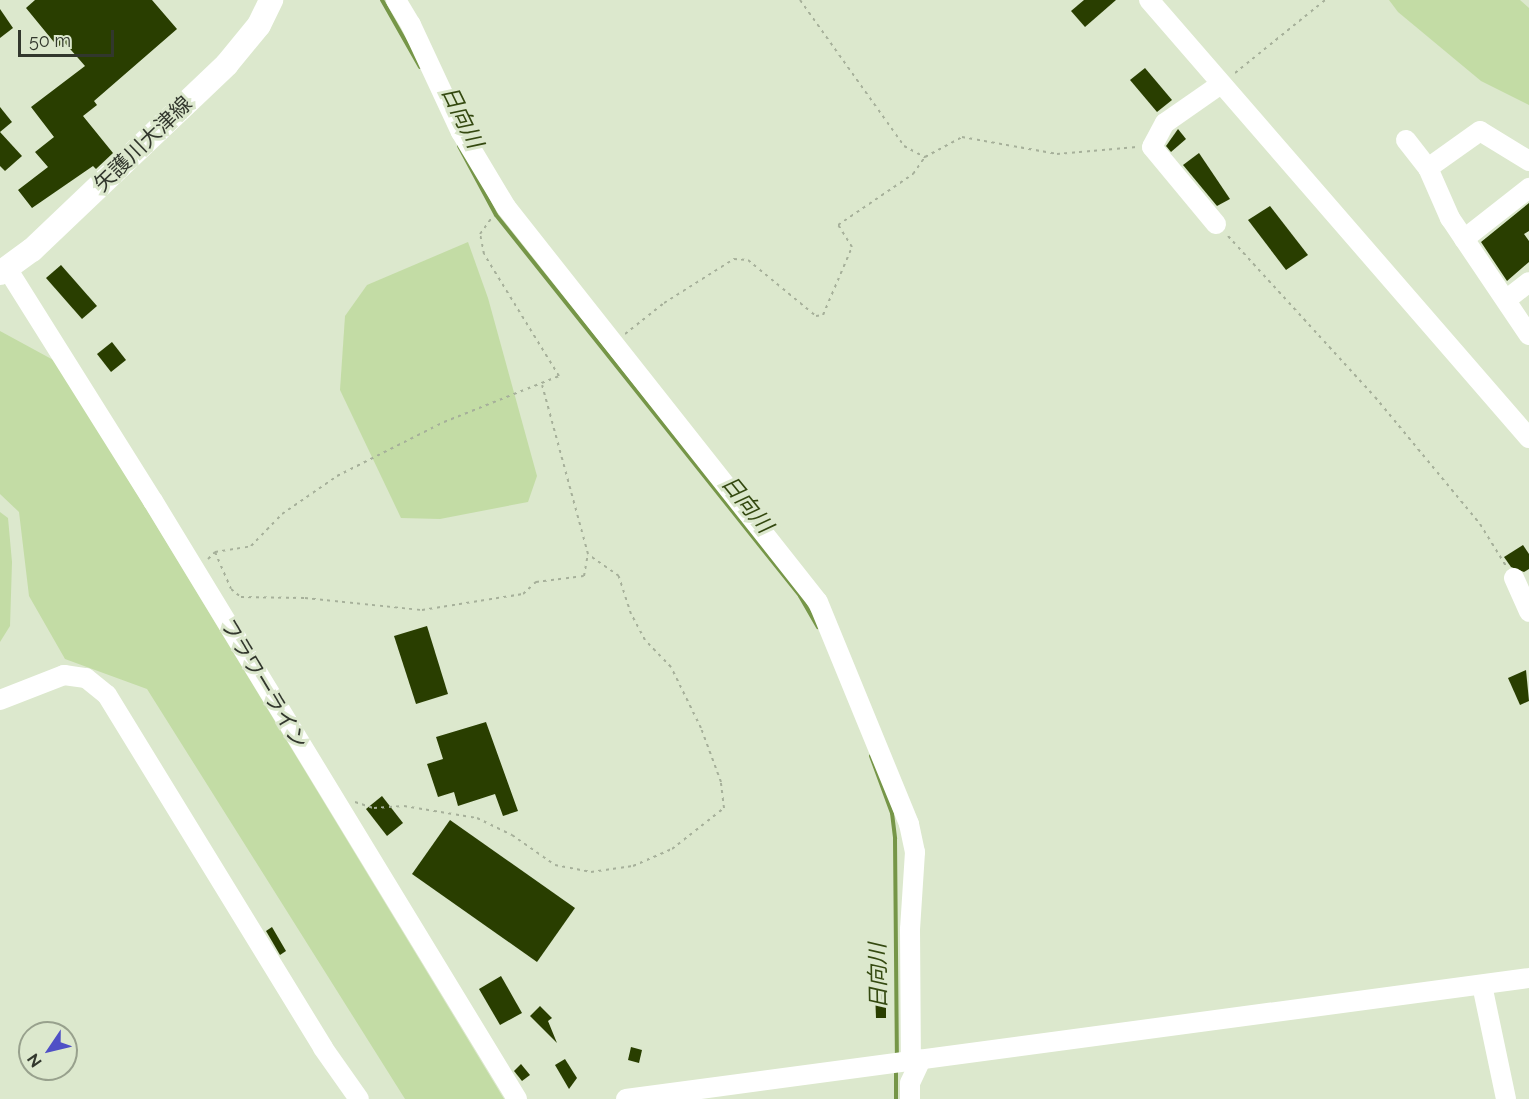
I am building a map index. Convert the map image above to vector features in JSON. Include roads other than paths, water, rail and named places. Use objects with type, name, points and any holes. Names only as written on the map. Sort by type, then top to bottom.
[{"type":"main road","name":"矢護川大津線","points":[[4,272],[227,64],[259,25],[271,0]]},
{"type":"street","points":[[396,0],[411,25],[461,132],[506,207],[818,602],[851,675],[909,824],[915,852],[910,929],[916,1060],[910,1083],[910,1099]]},
{"type":"street","points":[[1149,0],[1525,425]]},
{"type":"street","points":[[1215,224],[1152,147],[1165,123],[1221,84]]},
{"type":"street","points":[[1428,168],[1480,131],[1529,161]]},
{"type":"street","points":[[1406,140],[1428,168],[1450,218],[1529,335]]},
{"type":"street","points":[[1464,239],[1529,188]]},
{"type":"street","name":"フラワーライン","points":[[4,272],[153,501],[517,1099]]},
{"type":"street","points":[[1506,300],[1529,282]]},
{"type":"street","points":[[1514,578],[1529,612]]},
{"type":"street","points":[[0,700],[64,675],[86,678],[108,695],[323,1048],[359,1099]]},
{"type":"street","points":[[628,1099],[1529,978]]},
{"type":"street","points":[[1482,985],[1506,1099]]},
{"type":"waterway","name":"日向川","points":[[382,0],[420,67]]},
{"type":"waterway","name":"日向川","points":[[459,146],[496,215],[800,596],[818,627]]},
{"type":"waterway","name":"日向川","points":[[871,756],[892,813],[895,839],[897,1057]]},
{"type":"waterway","name":"日向川","points":[[896,1070],[896,1099]]}]
